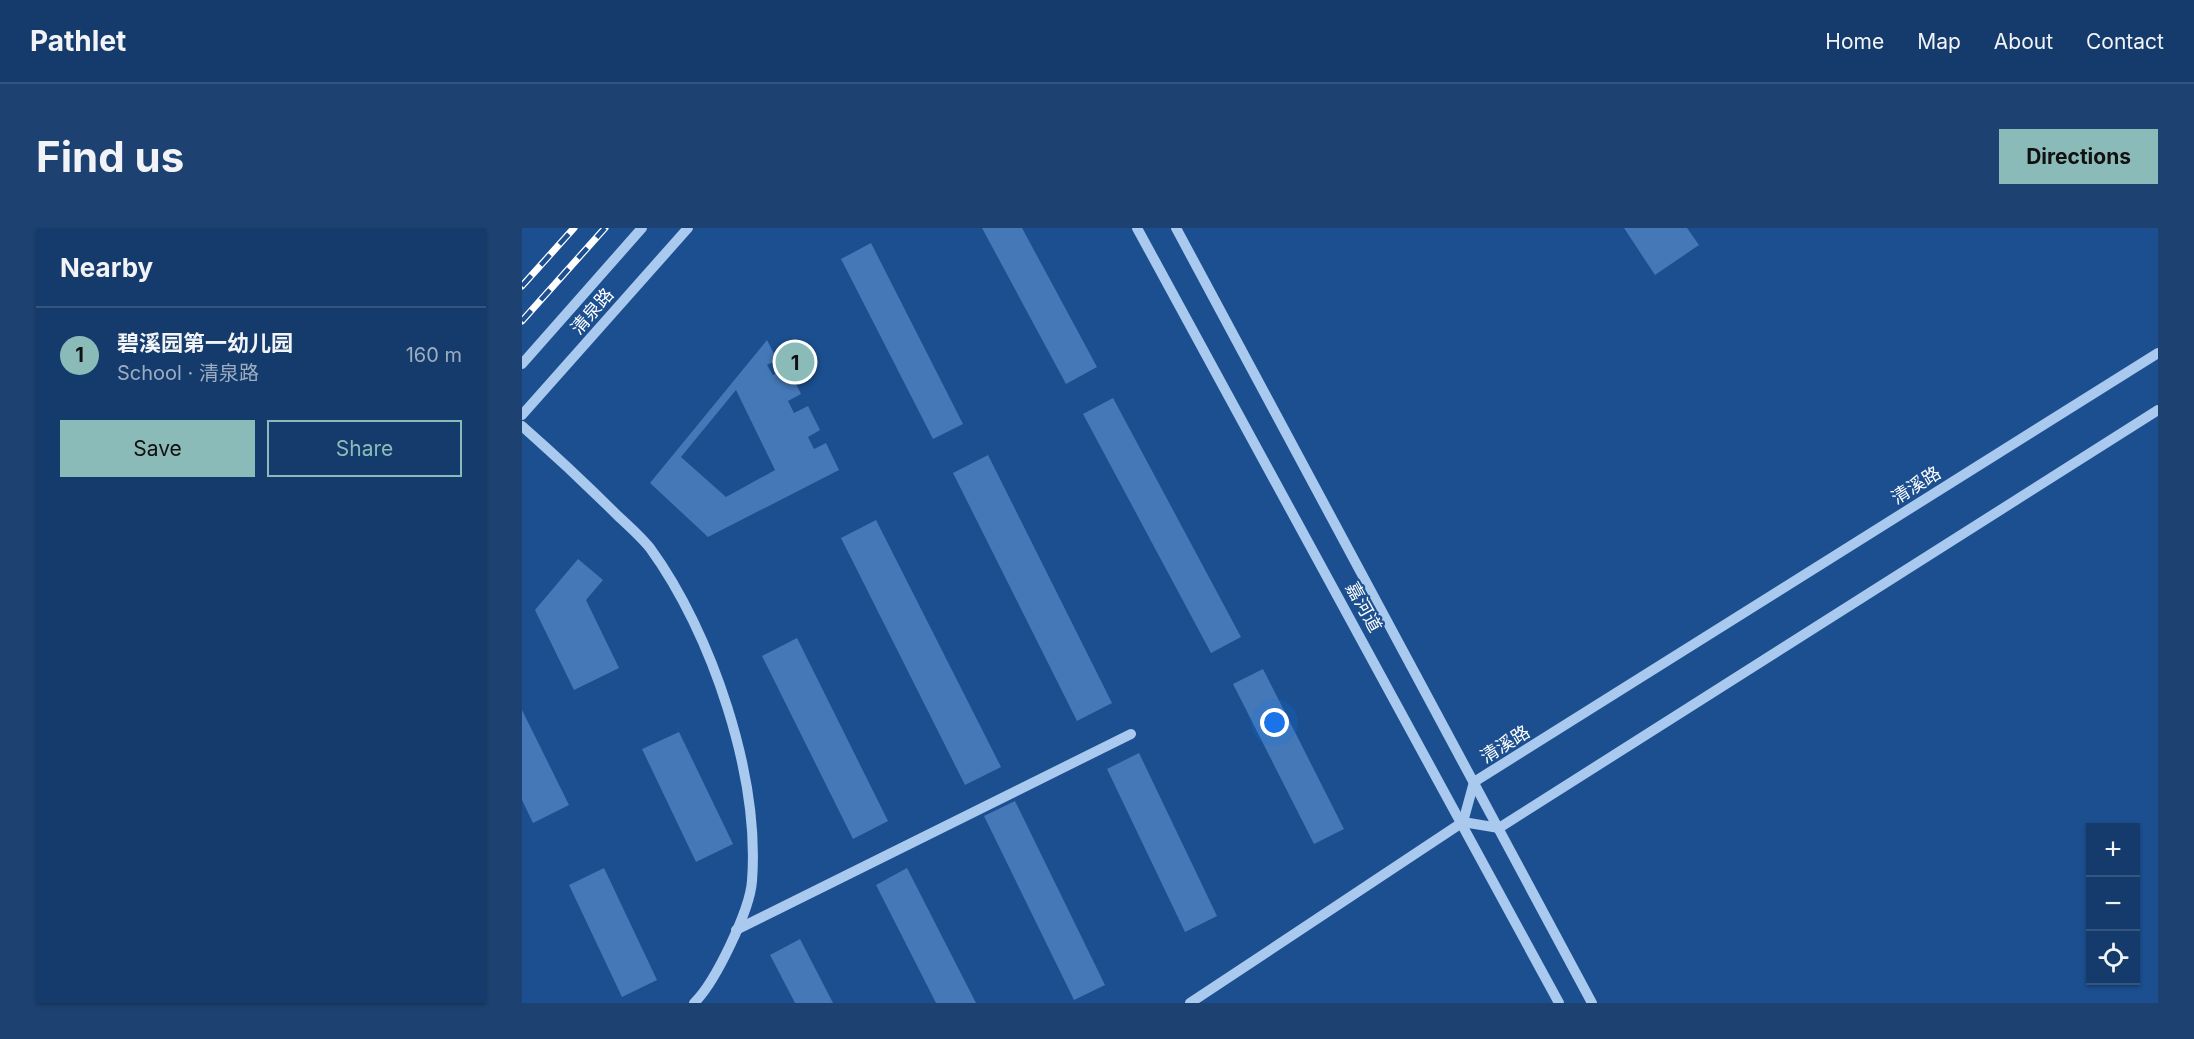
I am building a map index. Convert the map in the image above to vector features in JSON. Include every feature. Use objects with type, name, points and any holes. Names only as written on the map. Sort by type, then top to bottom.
[{"type":"street","name":"清泉路","points":[[522,364],[642,228]]},
{"type":"street","name":"清泉路","points":[[522,415],[687,228]]},
{"type":"street","name":"嘉河道","points":[[1137,228],[1559,1003]]},
{"type":"street","name":"嘉河道","points":[[1176,228],[1592,1003]]},
{"type":"street","name":"清溪路","points":[[1462,822],[1474,782],[2158,353]]},
{"type":"street","points":[[1190,1003],[1462,822],[1498,828],[2158,410]]},
{"type":"street","points":[[522,426],[584,481],[649,547],[695,622],[730,717],[752,810],[752,884],[724,957],[704,994],[694,1003]]},
{"type":"street","points":[[736,930],[1131,734]]},
{"type":"building","points":[[982,228],[1022,228],[1097,367],[1066,384]]},
{"type":"building","points":[[1624,228],[1687,228],[1699,245],[1655,275]]},
{"type":"building","points":[[871,243],[963,424],[933,439],[841,259]]},
{"type":"building","points":[[767,340],[777,360],[767,365],[773,375],[788,367],[801,394],[788,401],[794,413],[808,406],[820,430],[808,437],[814,449],[826,443],[839,470],[708,537],[650,483]],"holes":[[[736,390],[775,470],[726,497],[681,457]]]},
{"type":"building","points":[[1113,398],[1241,637],[1211,653],[1083,414]]},
{"type":"building","points":[[988,455],[1112,703],[1077,721],[953,473]]},
{"type":"building","points":[[876,520],[1001,767],[965,785],[841,538]]},
{"type":"building","points":[[578,559],[603,580],[586,600],[619,668],[574,690],[535,610]]},
{"type":"building","points":[[797,638],[888,821],[853,839],[762,656]]},
{"type":"building","points":[[1263,669],[1344,829],[1314,844],[1233,684]]},
{"type":"building","points":[[522,710],[569,805],[533,823],[522,800]]},
{"type":"building","points":[[679,732],[733,844],[696,862],[642,749]]},
{"type":"building","points":[[1139,753],[1217,916],[1185,932],[1107,769]]},
{"type":"building","points":[[1015,801],[1105,985],[1074,1000],[984,816]]},
{"type":"building","points":[[604,868],[657,980],[622,997],[569,885]]},
{"type":"building","points":[[907,868],[976,1003],[936,1003],[876,885]]},
{"type":"building","points":[[800,939],[833,1003],[795,1003],[770,955]]},
{"type":"railway","points":[[522,286],[574,228]]},
{"type":"railway","points":[[522,321],[605,228]]},
{"type":"place","name":"碧溪园第一幼儿园","points":[[795,362]]}]
